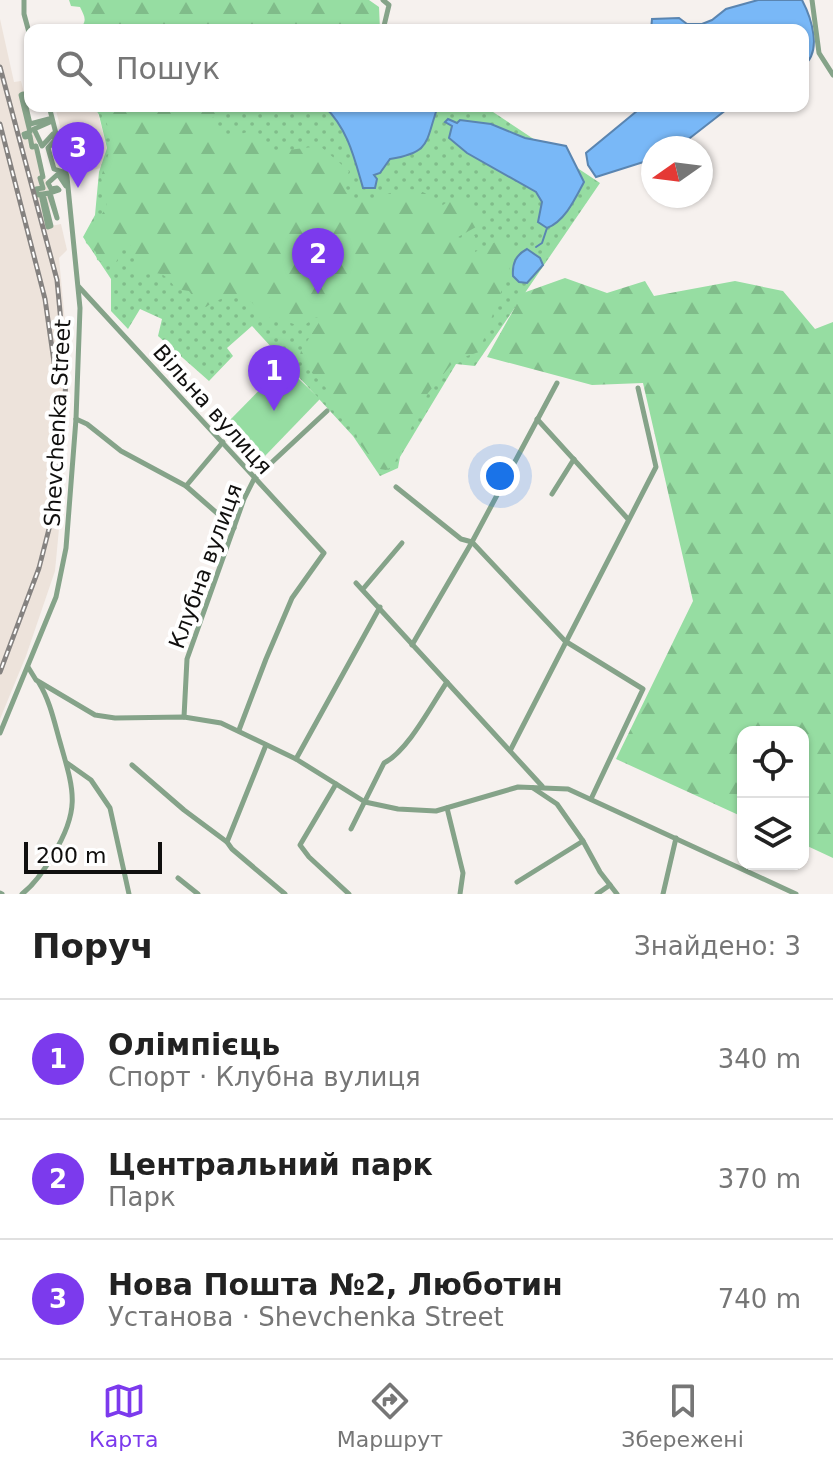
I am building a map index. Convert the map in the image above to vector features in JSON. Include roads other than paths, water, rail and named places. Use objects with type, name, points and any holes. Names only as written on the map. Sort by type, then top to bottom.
[{"type":"street","points":[[22,0],[27,24]]},
{"type":"street","points":[[383,0],[389,5],[385,24]]},
{"type":"street","points":[[812,0],[819,53],[833,75]]},
{"type":"street","points":[[25,112],[30,132],[24,134],[25,137],[30,136],[32,147],[36,146],[43,188],[36,189],[38,195],[41,194],[48,227],[51,226],[43,194],[49,193],[57,218],[50,193],[59,190],[56,187],[51,189],[48,183],[58,174],[66,186],[63,172],[54,169],[48,148],[55,140],[53,134],[41,146],[33,127],[50,122],[49,119],[30,124],[27,112]]},
{"type":"street","name":"Shevchenka Street","points":[[0,733],[56,597],[62,572],[76,419],[80,308],[67,177],[51,112]]},
{"type":"street","name":"Вільна вулиця","points":[[78,286],[324,553],[292,598],[239,730]]},
{"type":"street","points":[[412,645],[472,542],[557,383]]},
{"type":"street","points":[[511,749],[656,467],[638,388]]},
{"type":"street","name":"Клубна вулиця","points":[[184,717],[187,659],[254,479],[327,411]]},
{"type":"street","points":[[76,419],[121,451],[186,486],[234,528]]},
{"type":"street","points":[[537,419],[628,519]]},
{"type":"street","points":[[186,486],[223,442]]},
{"type":"street","points":[[552,494],[574,459]]},
{"type":"street","points":[[396,487],[461,539],[472,542],[565,641],[643,689],[591,799]]},
{"type":"street","points":[[363,589],[402,543]]},
{"type":"street","points":[[356,583],[543,787]]},
{"type":"street","points":[[296,759],[380,607]]},
{"type":"street","points":[[22,894],[31,892],[70,823],[73,798],[48,697],[28,667]]},
{"type":"street","points":[[39,682],[95,715],[115,718],[184,717],[221,723],[296,759],[365,802],[398,809],[436,811],[518,787],[568,789],[796,894]]},
{"type":"street","points":[[351,829],[384,763],[391,760],[407,741],[447,682]]},
{"type":"street","points":[[227,842],[266,744]]},
{"type":"street","points":[[66,763],[91,780],[110,808],[129,894]]},
{"type":"street","points":[[132,765],[285,894]]},
{"type":"street","points":[[336,784],[300,845],[349,894]]},
{"type":"street","points":[[532,787],[557,804],[617,894]]},
{"type":"street","points":[[447,808],[463,873],[460,894]]},
{"type":"street","points":[[663,894],[676,838]]},
{"type":"street","points":[[517,882],[583,841]]},
{"type":"street","points":[[178,878],[198,894]]},
{"type":"street","points":[[597,894],[610,885]]},
{"type":"water","points":[[758,0],[802,0],[812,25],[814,43],[809,60],[809,24],[702,24],[726,9]]},
{"type":"water","points":[[679,18],[687,24],[652,24],[652,19]]},
{"type":"water","points":[[329,112],[436,112],[425,143],[413,153],[390,159],[380,173],[374,175],[377,179],[375,188],[363,188],[345,134]]},
{"type":"water","points":[[636,112],[723,112],[693,136],[641,136],[641,163],[596,177],[588,165],[586,153]]},
{"type":"water","points":[[448,119],[457,123],[460,120],[491,124],[525,138],[566,146],[584,182],[564,215],[547,228],[538,222],[542,202],[536,192],[467,153],[449,138],[452,126],[445,122]]},
{"type":"water","points":[[527,249],[540,258],[543,265],[527,283],[519,282],[513,271],[517,257]]},
{"type":"waterway","points":[[536,247],[542,243],[547,228]]},
{"type":"railway","points":[[0,67],[57,280],[66,375],[63,443],[50,525],[39,568],[0,672]]},
{"type":"railway","points":[[0,124],[45,299],[56,376]]},
{"type":"place","name":"Нова Пошта №2, Люботин","points":[[78,188]]},
{"type":"place","name":"Центральний парк","points":[[318,294]]},
{"type":"place","name":"Олімпієць","points":[[274,411]]}]
